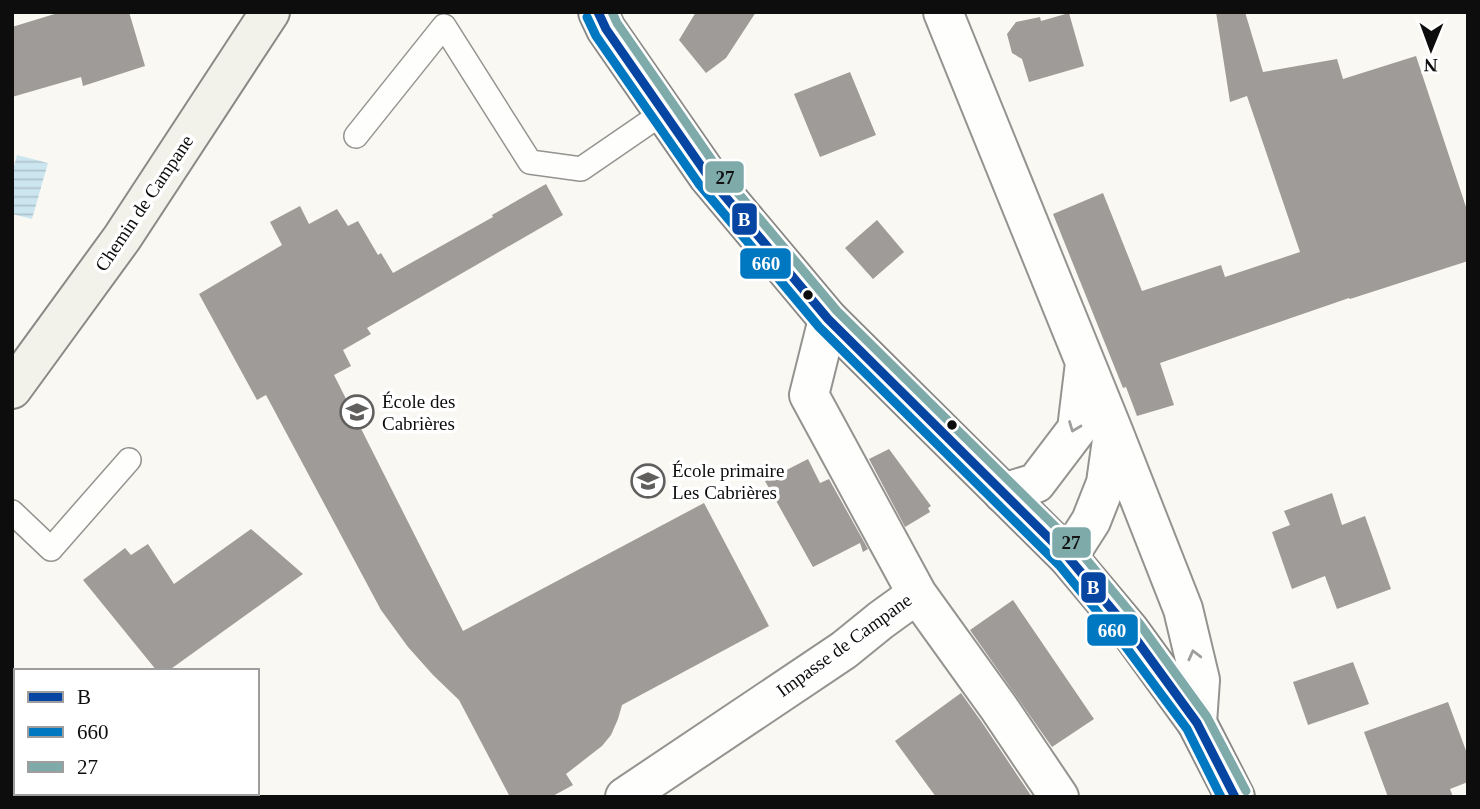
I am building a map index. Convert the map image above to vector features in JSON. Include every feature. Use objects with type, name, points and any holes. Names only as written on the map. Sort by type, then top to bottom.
[{"type":"main road","name":"Chemin de Campane","points":[[12,389],[122,239],[270,12]]},
{"type":"main road","points":[[598,12],[708,176],[828,319],[1068,557],[1130,631],[1197,723],[1235,797]]},
{"type":"street","points":[[943,12],[1114,431],[1183,609],[1200,680],[1197,723]]},
{"type":"street","name":"Impasse de Campane","points":[[625,797],[844,650],[917,594],[809,395],[828,319]]},
{"type":"street","points":[[1003,493],[1036,483],[1077,429],[1085,361]]},
{"type":"street","points":[[1068,557],[1091,521],[1106,482],[1114,431]]},
{"type":"street","points":[[917,594],[1059,797]]},
{"type":"lane","points":[[356,136],[444,26],[530,162],[581,169],[664,112]]},
{"type":"lane","points":[[12,512],[51,549],[129,460]]},
{"type":"water","points":[[17,155],[48,163],[32,219],[12,214],[12,174]]},
{"type":"building","points":[[61,12],[129,12],[145,66],[83,86],[81,77],[12,97],[12,27]]},
{"type":"building","points":[[696,12],[756,12],[726,58],[706,73],[679,40]]},
{"type":"building","points":[[1216,12],[1245,12],[1263,72],[1337,59],[1343,79],[1416,56],[1468,213],[1468,261],[1349,298],[1160,363],[1174,405],[1137,416],[1126,387],[1123,388],[1053,214],[1103,193],[1142,291],[1221,265],[1225,277],[1300,252],[1247,96],[1230,102]]},
{"type":"building","points":[[1069,13],[1084,66],[1029,82],[1022,59],[1012,53],[1007,34],[1016,22],[1040,17],[1041,21]]},
{"type":"building","points":[[850,72],[876,135],[820,157],[794,94]]},
{"type":"building","points":[[546,184],[563,215],[367,328],[371,334],[343,350],[351,366],[334,375],[463,631],[704,503],[769,626],[622,705],[611,735],[602,746],[566,774],[573,785],[551,797],[510,797],[459,700],[408,647],[381,610],[266,395],[257,400],[199,294],[282,245],[270,222],[300,206],[309,224],[337,209],[348,226],[358,221],[378,255],[381,253],[393,273]]},
{"type":"building","points":[[877,220],[904,252],[873,279],[845,248]]},
{"type":"building","points":[[889,449],[931,506],[928,508],[930,512],[905,527],[869,459]]},
{"type":"building","points":[[808,459],[820,483],[829,479],[868,549],[863,552],[860,543],[813,567],[765,481]]},
{"type":"building","points":[[1332,493],[1342,525],[1365,516],[1391,589],[1337,609],[1325,576],[1292,589],[1272,532],[1290,525],[1284,511]]},
{"type":"building","points":[[251,529],[303,574],[171,669],[155,669],[83,580],[125,548],[131,555],[148,544],[174,584]]},
{"type":"building","points":[[1013,600],[1094,719],[1052,747],[970,630]]},
{"type":"building","points":[[1353,662],[1369,704],[1308,725],[1293,682]]},
{"type":"building","points":[[961,693],[1032,797],[936,797],[895,741]]},
{"type":"building","points":[[1448,702],[1468,756],[1468,782],[1450,789],[1453,797],[1388,797],[1364,732]]},
{"type":"transit line","name":"B","points":[[598,12],[606,29],[708,176],[828,319],[1068,557],[1130,631],[1197,723],[1235,797]]},
{"type":"transit line","name":"27","points":[[612,12],[718,169],[837,311],[1077,548],[1139,623],[1207,717],[1246,791]]},
{"type":"transit line","name":"660","points":[[587,17],[596,36],[699,184],[819,327],[1059,565],[1120,639],[1187,729],[1221,797]]},
{"type":"place","name":"École des Cabrières","points":[[357,412]]},
{"type":"place","name":"École primaire Les Cabrières","points":[[648,481]]}]
